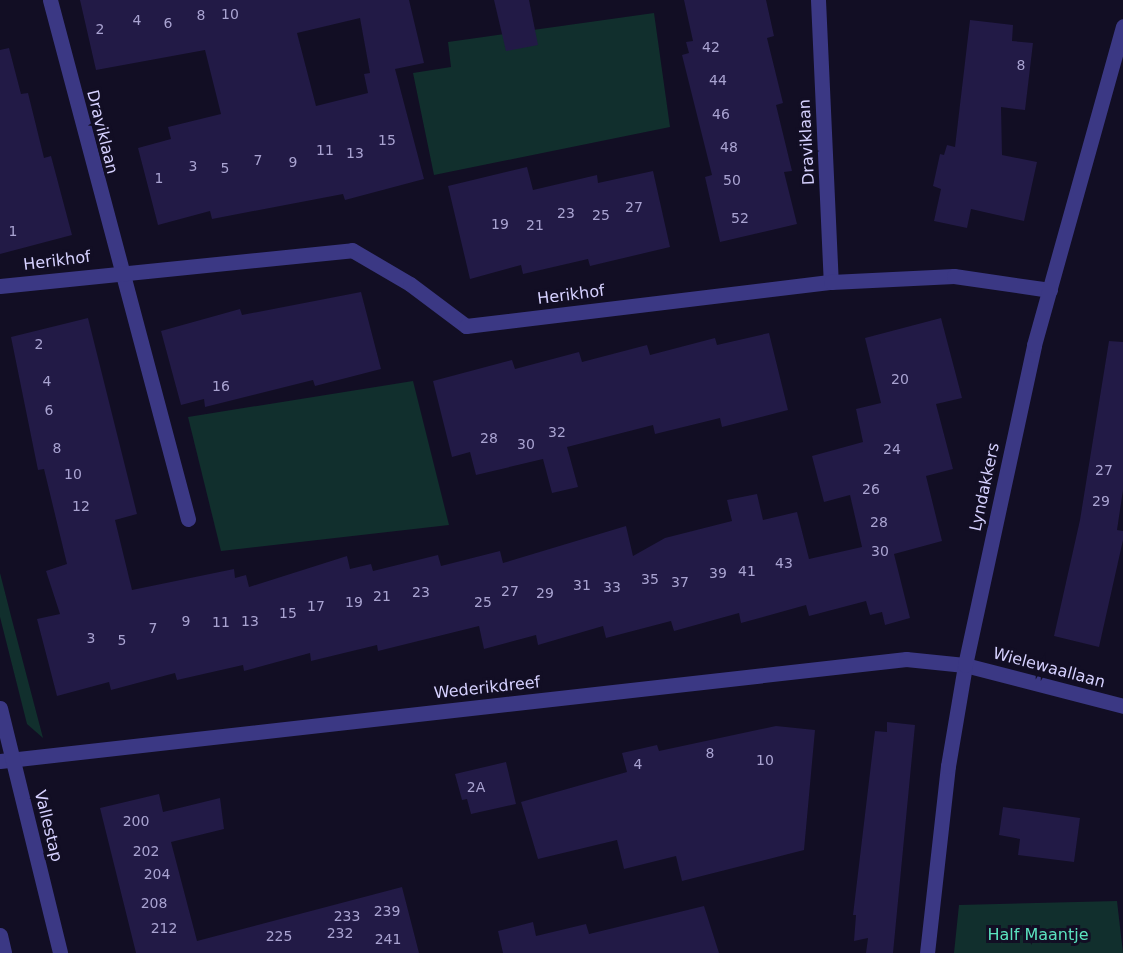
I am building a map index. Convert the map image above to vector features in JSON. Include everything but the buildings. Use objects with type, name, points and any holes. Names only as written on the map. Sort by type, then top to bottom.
[{"type":"street","name":"Draviklaan","points":[[50,0],[119,272]]},
{"type":"street","name":"Draviklaan","points":[[818,0],[831,282]]},
{"type":"street","name":"Lyndakkers","points":[[927,953],[948,766],[965,665],[1050,291],[1121,31]]},
{"type":"street","name":"Herikhof","points":[[0,286],[119,272],[352,250],[410,284],[466,326],[831,282],[954,276],[1050,291]]},
{"type":"street","points":[[119,272],[188,519]]},
{"type":"street","name":"Wederikdreef","points":[[6,760],[906,659],[965,665]]},
{"type":"street","name":"Wielewaallaan","points":[[965,665],[1123,706]]},
{"type":"street","name":"Vallestap","points":[[0,708],[6,760],[60,953]]},
{"type":"street","points":[[0,935],[4,953]]},
{"type":"green space","points":[[654,13],[670,127],[434,175],[413,73],[451,67],[448,42]]},
{"type":"green space","points":[[413,381],[449,525],[221,551],[188,417]]},
{"type":"green space","points":[[0,573],[43,738],[27,724],[0,617]]},
{"type":"green space","name":"Half Maantje","points":[[1117,901],[1123,953],[954,953],[959,905]]}]
